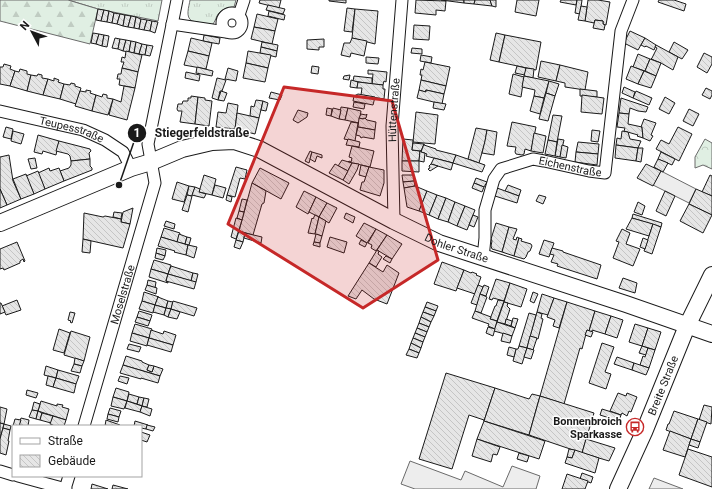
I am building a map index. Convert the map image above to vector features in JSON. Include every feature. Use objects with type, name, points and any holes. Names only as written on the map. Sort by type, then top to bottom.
[{"type":"main road","name":"Dohler Straße","points":[[0,223],[131,168],[151,162],[182,149],[212,142],[234,141],[259,149],[439,244],[626,304],[712,334]]},
{"type":"main road","name":"Breite Straße","points":[[618,489],[644,432],[687,326],[712,275]]},
{"type":"street","name":"Moselstraße","points":[[84,425],[155,183],[148,144],[177,0]]},
{"type":"street","points":[[172,24],[226,32],[222,26],[222,20],[229,13],[233,12],[240,15],[244,0]]},
{"type":"street","name":"Hüttenstraße","points":[[394,221],[392,126],[402,0]]},
{"type":"street","name":"Eichenstraße","points":[[483,258],[485,210],[494,178],[501,169],[533,159],[605,173],[621,31],[633,0]]},
{"type":"street","name":"Teupesstraße","points":[[0,111],[83,130],[105,140],[123,152],[131,168]]},
{"type":"street","points":[[0,471],[12,475]]},
{"type":"street","points":[[22,477],[66,489],[69,477]]},
{"type":"highlighted area","points":[[284,87],[392,101],[438,260],[363,308],[228,224]]},
{"type":"green space","points":[[0,0],[68,0],[98,9],[90,44],[0,21]]},
{"type":"green space","points":[[68,0],[162,0],[158,21],[98,9]]},
{"type":"green space","points":[[190,0],[236,0],[234,7],[226,8],[220,12],[212,25],[192,21],[190,19],[188,12]]},
{"type":"green space","points":[[705,139],[712,143],[712,169],[703,165],[695,168],[695,157]]},
{"type":"shaded area","points":[[661,171],[696,189],[689,203],[653,185]]},
{"type":"shaded area","points":[[410,461],[461,480],[465,471],[503,487],[512,466],[540,476],[536,489],[415,489],[401,484]]},
{"type":"shaded area","points":[[654,478],[683,489],[649,489]]},
{"type":"building","points":[[260,0],[281,0],[279,8],[259,3]]},
{"type":"building","points":[[346,0],[346,3],[329,1]]},
{"type":"building","points":[[416,0],[446,1],[445,11],[436,10],[436,15],[415,13]]},
{"type":"building","points":[[441,0],[464,0],[464,3]]},
{"type":"building","points":[[464,0],[475,0],[474,4],[464,3]]},
{"type":"building","points":[[475,0],[490,0],[492,6],[474,4]]},
{"type":"building","points":[[490,0],[496,0],[496,7],[492,6]]},
{"type":"building","points":[[517,0],[539,0],[536,16],[515,12]]},
{"type":"building","points":[[561,0],[577,0],[576,5],[560,2]]},
{"type":"building","points":[[577,0],[582,0],[580,14],[575,13]]},
{"type":"building","points":[[588,0],[610,2],[606,25],[603,24],[603,21],[595,20],[594,23],[585,21]]},
{"type":"building","points":[[659,0],[674,0],[686,4],[684,11],[658,2]]},
{"type":"building","points":[[268,5],[285,9],[283,14],[266,10]]},
{"type":"building","points":[[581,6],[587,7],[585,21],[578,20]]},
{"type":"building","points":[[347,8],[355,9],[352,32],[344,31]]},
{"type":"building","points":[[98,9],[104,10],[101,21],[96,20]]},
{"type":"building","points":[[355,9],[378,11],[375,44],[352,38]]},
{"type":"building","points":[[104,10],[109,11],[107,22],[101,21]]},
{"type":"building","points":[[109,11],[114,13],[112,23],[107,22]]},
{"type":"building","points":[[269,11],[285,15],[284,20],[268,16]]},
{"type":"building","points":[[114,13],[120,14],[117,24],[112,23]]},
{"type":"building","points":[[120,14],[125,15],[123,26],[117,24]]},
{"type":"building","points":[[257,14],[278,19],[275,31],[254,27]]},
{"type":"building","points":[[125,15],[131,16],[128,27],[123,26]]},
{"type":"building","points":[[131,16],[136,17],[134,28],[128,27]]},
{"type":"building","points":[[136,17],[141,19],[139,29],[134,28]]},
{"type":"building","points":[[141,19],[147,20],[144,30],[139,29]]},
{"type":"building","points":[[147,20],[152,21],[150,31],[144,30]]},
{"type":"building","points":[[595,20],[603,21],[603,24],[605,25],[604,30],[593,28]]},
{"type":"building","points":[[152,21],[158,22],[155,33],[150,31]]},
{"type":"building","points":[[414,25],[430,26],[429,40],[413,39]]},
{"type":"building","points":[[254,27],[275,31],[272,44],[251,39]]},
{"type":"building","points":[[630,31],[645,38],[638,50],[624,43]]},
{"type":"building","points":[[93,33],[99,34],[96,44],[91,43]]},
{"type":"building","points":[[496,33],[505,35],[499,62],[490,60]]},
{"type":"building","points":[[99,34],[104,35],[102,46],[96,44]]},
{"type":"building","points":[[104,35],[109,36],[107,47],[102,46]]},
{"type":"building","points":[[204,35],[220,38],[219,44],[203,41]]},
{"type":"building","points":[[505,35],[541,42],[536,70],[499,62]]},
{"type":"building","points":[[115,38],[120,39],[118,49],[112,48]]},
{"type":"building","points":[[191,38],[212,43],[209,56],[188,51]]},
{"type":"building","points":[[352,38],[367,41],[364,56],[351,53],[350,57],[341,55],[344,43],[350,43]]},
{"type":"building","points":[[645,38],[656,45],[654,50],[641,45]]},
{"type":"building","points":[[120,39],[126,40],[123,51],[118,49]]},
{"type":"building","points":[[324,39],[324,47],[319,47],[319,50],[307,49],[307,40]]},
{"type":"building","points":[[126,40],[131,41],[129,52],[123,51]]},
{"type":"building","points":[[131,41],[136,42],[134,53],[129,52]]},
{"type":"building","points":[[136,42],[142,44],[139,54],[134,53]]},
{"type":"building","points":[[262,42],[278,45],[277,51],[261,47]]},
{"type":"building","points":[[674,42],[688,50],[682,59],[669,52]]},
{"type":"building","points":[[142,44],[147,45],[145,55],[139,54]]},
{"type":"building","points":[[147,45],[153,46],[150,56],[145,55]]},
{"type":"building","points":[[656,45],[678,57],[673,70],[651,59],[657,48],[655,47]]},
{"type":"building","points":[[261,47],[277,51],[276,57],[260,53]]},
{"type":"building","points":[[412,48],[422,49],[422,54],[411,53]]},
{"type":"building","points":[[126,51],[142,55],[138,72],[122,68],[124,62],[121,62],[122,57],[125,58]]},
{"type":"building","points":[[188,51],[209,56],[206,69],[184,65]]},
{"type":"building","points":[[248,51],[271,55],[268,68],[246,63]]},
{"type":"building","points":[[704,53],[712,57],[712,64],[707,73],[697,67]]},
{"type":"building","points":[[638,54],[650,59],[645,71],[633,67]]},
{"type":"building","points":[[421,55],[432,57],[431,63],[420,61]]},
{"type":"building","points":[[366,57],[379,58],[378,64],[366,63]]},
{"type":"building","points":[[650,59],[661,63],[656,76],[645,71]]},
{"type":"building","points":[[541,61],[560,65],[556,81],[538,77]]},
{"type":"building","points":[[425,62],[450,67],[446,86],[421,80],[421,69],[423,70]]},
{"type":"building","points":[[246,63],[268,68],[265,82],[243,78]]},
{"type":"building","points":[[4,64],[11,66],[10,69],[15,71],[10,86],[0,84],[0,67],[3,67]]},
{"type":"building","points":[[560,65],[588,72],[585,90],[565,87],[565,83],[556,81]]},
{"type":"building","points":[[312,66],[319,67],[318,74],[311,73]]},
{"type":"building","points":[[517,66],[526,68],[525,75],[515,73]]},
{"type":"building","points":[[631,66],[644,71],[638,84],[626,79]]},
{"type":"building","points":[[197,67],[213,71],[212,76],[196,73]]},
{"type":"building","points":[[122,68],[138,72],[135,88],[119,85],[120,79],[117,79],[118,74],[121,74]]},
{"type":"building","points":[[228,68],[238,71],[236,81],[225,79]]},
{"type":"building","points":[[526,68],[534,69],[533,78],[524,76]]},
{"type":"building","points":[[20,69],[27,71],[27,74],[31,75],[27,91],[10,86],[15,71],[19,72]]},
{"type":"building","points":[[368,70],[387,72],[386,82],[384,81],[383,85],[372,84],[373,74],[368,74]]},
{"type":"building","points":[[644,71],[656,76],[651,88],[638,84]]},
{"type":"building","points":[[186,72],[200,75],[199,81],[185,78]]},
{"type":"building","points":[[38,74],[42,75],[42,78],[48,79],[43,95],[27,91],[31,75],[37,76]]},
{"type":"building","points":[[513,74],[524,77],[521,97],[509,94]]},
{"type":"building","points":[[350,75],[349,80],[343,79],[344,76]]},
{"type":"building","points":[[354,76],[372,78],[372,84],[353,81]]},
{"type":"building","points":[[524,76],[549,81],[544,98],[534,96],[535,90],[522,87]]},
{"type":"building","points":[[54,78],[59,80],[58,82],[64,84],[60,99],[43,95],[48,79],[54,81]]},
{"type":"building","points":[[217,78],[226,80],[222,91],[220,91],[218,100],[212,98]]},
{"type":"building","points":[[351,80],[358,82],[357,88],[350,87]]},
{"type":"building","points":[[421,80],[446,86],[444,94],[419,90]]},
{"type":"building","points":[[549,81],[559,84],[555,96],[546,93]]},
{"type":"building","points":[[358,82],[383,85],[383,89],[385,89],[384,99],[361,95],[362,88],[357,88]]},
{"type":"building","points":[[71,83],[81,88],[76,104],[60,99],[64,84],[70,85]]},
{"type":"building","points":[[124,86],[135,88],[127,120],[109,115],[113,99],[121,102]]},
{"type":"building","points":[[624,87],[635,92],[633,98],[622,93]]},
{"type":"building","points":[[706,88],[712,91],[710,99],[702,95]]},
{"type":"building","points":[[580,89],[597,91],[597,97],[580,96]]},
{"type":"building","points":[[86,90],[91,91],[90,93],[96,95],[92,111],[75,106],[80,91],[86,92]]},
{"type":"building","points":[[419,90],[444,94],[442,104],[417,98]]},
{"type":"building","points":[[221,91],[227,93],[224,101],[218,100]]},
{"type":"building","points":[[636,91],[652,98],[649,105],[633,98]]},
{"type":"building","points":[[271,92],[282,95],[280,100],[269,98]]},
{"type":"building","points":[[546,93],[555,96],[548,121],[539,119]]},
{"type":"building","points":[[103,94],[107,95],[107,98],[113,99],[108,115],[92,111],[96,95],[102,97]]},
{"type":"building","points":[[358,94],[375,97],[373,105],[353,101],[354,96]]},
{"type":"building","points":[[582,95],[604,98],[602,114],[581,112]]},
{"type":"building","points":[[191,96],[198,97],[195,124],[180,122],[182,111],[178,111],[177,109],[178,104],[182,104],[183,101],[188,101],[188,98],[191,98]]},
{"type":"building","points":[[534,96],[544,98],[540,114],[530,111]]},
{"type":"building","points":[[198,97],[212,101],[209,126],[195,124]]},
{"type":"building","points":[[665,97],[675,103],[669,114],[659,109]]},
{"type":"building","points":[[621,98],[648,107],[646,112],[630,108],[629,114],[619,113]]},
{"type":"building","points":[[256,100],[263,101],[259,118],[250,116],[251,106],[254,107]]},
{"type":"building","points":[[263,101],[268,103],[266,111],[261,110]]},
{"type":"building","points":[[354,102],[365,104],[364,109],[353,107]]},
{"type":"building","points":[[434,102],[446,104],[444,110],[433,108]]},
{"type":"building","points":[[228,103],[238,105],[235,129],[216,127],[218,112],[226,113]]},
{"type":"building","points":[[341,107],[348,108],[345,120],[339,119]]},
{"type":"building","points":[[327,108],[332,109],[331,116],[326,115]]},
{"type":"building","points":[[333,108],[341,110],[339,119],[331,116]]},
{"type":"building","points":[[348,108],[361,111],[359,123],[345,120]]},
{"type":"building","points":[[689,109],[699,114],[693,126],[683,121]]},
{"type":"building","points":[[298,110],[308,113],[307,117],[298,123],[293,120]]},
{"type":"building","points":[[416,112],[438,115],[435,144],[413,142]]},
{"type":"building","points":[[237,113],[259,118],[255,134],[235,129]]},
{"type":"building","points":[[619,113],[629,114],[628,124],[642,127],[643,138],[624,131],[625,128],[617,127]]},
{"type":"building","points":[[361,114],[367,114],[366,118],[359,118]]},
{"type":"building","points":[[553,115],[562,116],[557,142],[548,140]]},
{"type":"building","points":[[359,118],[365,118],[376,122],[375,130],[358,127]]},
{"type":"building","points":[[644,119],[656,123],[651,135],[653,136],[650,141],[643,138],[641,127]]},
{"type":"building","points":[[351,122],[358,123],[355,141],[344,139]]},
{"type":"building","points":[[512,122],[536,127],[531,151],[525,149],[524,154],[516,154],[516,147],[507,146]]},
{"type":"building","points":[[6,127],[13,129],[11,139],[3,137]]},
{"type":"building","points":[[358,127],[375,130],[374,139],[361,138],[360,136],[356,135]]},
{"type":"building","points":[[678,127],[692,134],[679,161],[656,149],[661,140],[669,144]]},
{"type":"building","points":[[476,128],[487,130],[479,163],[468,159]]},
{"type":"building","points":[[487,130],[497,132],[494,155],[482,153]]},
{"type":"building","points":[[592,130],[600,131],[598,142],[591,141]]},
{"type":"building","points":[[13,131],[24,134],[21,144],[11,141]]},
{"type":"building","points":[[622,131],[628,132],[630,139],[641,141],[638,148],[616,145],[617,138],[621,139]]},
{"type":"building","points":[[534,133],[546,136],[543,153],[531,151]]},
{"type":"building","points":[[38,135],[59,141],[56,155],[43,151],[42,154],[34,152]]},
{"type":"building","points":[[348,139],[360,142],[359,147],[346,145]]},
{"type":"building","points":[[403,139],[413,140],[412,150],[420,151],[419,161],[402,161]]},
{"type":"building","points":[[558,139],[564,140],[560,157],[555,156]]},
{"type":"building","points":[[548,140],[557,142],[555,156],[545,154]]},
{"type":"building","points":[[59,141],[90,149],[90,159],[71,161],[68,154],[56,151]]},
{"type":"building","points":[[578,142],[599,144],[598,154],[576,152]]},
{"type":"building","points":[[413,143],[424,144],[421,151],[412,150]]},
{"type":"building","points":[[424,144],[436,150],[456,155],[453,163],[426,156],[427,154],[421,152]]},
{"type":"building","points":[[562,145],[568,147],[566,158],[560,157]]},
{"type":"building","points":[[616,145],[638,148],[636,161],[615,158]]},
{"type":"building","points":[[352,146],[374,151],[370,167],[348,162],[351,162],[352,158],[349,157]]},
{"type":"building","points":[[638,148],[643,148],[641,162],[636,161]]},
{"type":"building","points":[[310,151],[312,152],[309,163],[305,161]]},
{"type":"building","points":[[420,151],[425,153],[424,162],[419,161]]},
{"type":"building","points":[[312,152],[322,155],[322,158],[317,156],[315,162],[310,159]]},
{"type":"building","points":[[576,152],[598,154],[597,165],[575,162]]},
{"type":"building","points":[[661,152],[675,159],[672,165],[658,159]]},
{"type":"building","points":[[9,155],[13,181],[21,199],[7,205],[0,189],[0,157]]},
{"type":"building","points":[[456,155],[485,165],[482,172],[453,163]]},
{"type":"building","points":[[35,158],[37,168],[31,169],[28,159]]},
{"type":"building","points":[[434,158],[453,163],[451,170],[431,164]]},
{"type":"building","points":[[90,159],[90,166],[92,170],[64,181],[60,171],[69,168],[71,161]]},
{"type":"building","points":[[658,159],[668,163],[663,172],[654,167]]},
{"type":"building","points":[[342,160],[352,163],[348,171],[338,166]]},
{"type":"building","points":[[402,161],[419,161],[419,172],[402,171]]},
{"type":"building","points":[[352,163],[359,164],[349,184],[343,180]]},
{"type":"building","points":[[335,164],[348,171],[343,180],[329,173]]},
{"type":"building","points":[[431,164],[438,166],[430,171],[428,169],[430,168],[429,166]]},
{"type":"building","points":[[646,164],[661,171],[653,186],[637,178]]},
{"type":"building","points":[[361,165],[369,167],[366,177],[359,175]]},
{"type":"building","points":[[236,167],[247,170],[245,179],[240,178],[235,197],[227,195]]},
{"type":"building","points":[[369,167],[384,170],[384,183],[380,196],[360,190]]},
{"type":"building","points":[[49,168],[50,171],[59,168],[64,181],[45,189],[38,173]]},
{"type":"building","points":[[260,168],[289,183],[281,199],[252,183]]},
{"type":"building","points":[[38,171],[45,189],[34,194],[26,176]]},
{"type":"building","points":[[26,174],[34,194],[21,199],[13,179]]},
{"type":"building","points":[[204,175],[216,179],[212,195],[199,192]]},
{"type":"building","points":[[402,175],[414,175],[414,181],[403,182]]},
{"type":"building","points":[[710,175],[712,176],[712,196],[702,192]]},
{"type":"building","points":[[476,178],[487,182],[484,187],[474,183]]},
{"type":"building","points":[[414,181],[415,186],[404,188],[403,182]]},
{"type":"building","points":[[177,182],[189,186],[184,202],[172,199]]},
{"type":"building","points":[[252,183],[266,191],[264,203],[262,204],[253,235],[239,231]]},
{"type":"building","points":[[474,183],[484,187],[482,192],[472,188]]},
{"type":"building","points":[[215,185],[226,188],[223,198],[212,195]]},
{"type":"building","points":[[508,185],[521,190],[519,196],[505,191]]},
{"type":"building","points":[[189,186],[195,187],[192,196],[187,195]]},
{"type":"building","points":[[415,186],[427,191],[419,211],[407,207],[404,188]]},
{"type":"building","points":[[195,187],[200,189],[199,192],[206,194],[204,198],[192,195]]},
{"type":"building","points":[[497,188],[519,196],[517,203],[495,196]]},
{"type":"building","points":[[0,189],[7,205],[0,208]]},
{"type":"building","points":[[696,189],[712,196],[712,215],[689,204]]},
{"type":"building","points":[[304,191],[316,197],[308,214],[296,207]]},
{"type":"building","points":[[427,191],[437,195],[429,215],[419,211]]},
{"type":"building","points":[[665,191],[675,196],[666,216],[656,211]]},
{"type":"building","points":[[187,195],[192,196],[188,212],[182,210]]},
{"type":"building","points":[[227,195],[232,197],[231,202],[226,200]]},
{"type":"building","points":[[437,195],[446,198],[438,219],[429,215]]},
{"type":"building","points":[[539,195],[546,197],[543,204],[536,201]]},
{"type":"building","points":[[316,197],[327,203],[319,217],[309,212]]},
{"type":"building","points":[[446,198],[455,202],[448,222],[438,219]]},
{"type":"building","points":[[242,199],[247,200],[244,212],[239,211]]},
{"type":"building","points":[[455,202],[465,206],[457,226],[448,222]]},
{"type":"building","points":[[638,202],[645,206],[642,215],[634,212]]},
{"type":"building","points":[[327,203],[337,208],[329,223],[319,217]]},
{"type":"building","points":[[689,204],[712,215],[703,233],[680,221]]},
{"type":"building","points":[[465,206],[475,210],[467,230],[457,226]]},
{"type":"building","points":[[133,208],[130,224],[121,222],[123,212]]},
{"type":"building","points":[[239,211],[244,212],[242,220],[237,218]]},
{"type":"building","points":[[114,212],[122,213],[121,219],[113,217]]},
{"type":"building","points":[[84,213],[121,219],[121,222],[130,224],[123,248],[83,239]]},
{"type":"building","points":[[346,213],[355,217],[353,223],[344,218]]},
{"type":"building","points":[[633,214],[662,223],[661,227],[632,218]]},
{"type":"building","points":[[315,215],[319,217],[315,234],[308,233],[312,218],[313,219]]},
{"type":"building","points":[[473,215],[478,217],[474,227],[469,225]]},
{"type":"building","points":[[319,217],[326,221],[322,236],[315,234]]},
{"type":"building","points":[[236,218],[242,220],[236,239],[231,237]]},
{"type":"building","points":[[632,218],[653,224],[649,236],[626,229]]},
{"type":"building","points":[[166,221],[175,224],[174,229],[164,226]]},
{"type":"building","points":[[364,223],[376,229],[367,243],[356,236]]},
{"type":"building","points":[[496,223],[509,227],[502,252],[492,249],[491,246],[491,239]]},
{"type":"building","points":[[653,224],[661,227],[652,254],[644,251]]},
{"type":"building","points":[[509,227],[517,229],[513,239],[516,240],[517,237],[519,238],[514,256],[502,252]]},
{"type":"building","points":[[164,228],[180,233],[177,242],[161,237]]},
{"type":"building","points":[[376,229],[387,235],[376,251],[371,248],[372,245],[368,243]]},
{"type":"building","points":[[622,229],[630,233],[626,244],[640,249],[633,266],[613,258],[619,242],[616,241]]},
{"type":"building","points":[[239,231],[245,233],[243,242],[236,240]]},
{"type":"building","points":[[245,233],[262,237],[261,243],[244,238]]},
{"type":"building","points":[[179,234],[187,237],[185,244],[177,242]]},
{"type":"building","points":[[316,234],[322,236],[320,243],[314,242]]},
{"type":"building","points":[[387,235],[402,244],[392,259],[377,250]]},
{"type":"building","points":[[161,237],[188,245],[186,255],[158,246]]},
{"type":"building","points":[[187,237],[191,238],[189,245],[185,244]]},
{"type":"building","points":[[330,237],[347,242],[344,253],[327,247]]},
{"type":"building","points":[[519,238],[522,239],[521,241],[531,244],[532,246],[524,259],[514,256]]},
{"type":"building","points":[[643,238],[648,240],[645,249],[640,247]]},
{"type":"building","points":[[83,239],[91,241],[90,253],[82,252]]},
{"type":"building","points":[[236,240],[243,242],[240,249],[234,247]]},
{"type":"building","points":[[361,240],[367,243],[365,247],[359,244]]},
{"type":"building","points":[[544,240],[554,243],[549,257],[539,254]]},
{"type":"building","points":[[17,242],[25,261],[24,262],[23,259],[20,263],[4,270],[3,268],[0,269],[0,249]]},
{"type":"building","points":[[314,242],[320,243],[320,247],[313,245]]},
{"type":"building","points":[[188,245],[197,247],[194,258],[186,255]]},
{"type":"building","points":[[157,248],[166,250],[165,256],[156,253]]},
{"type":"building","points":[[552,248],[601,265],[597,279],[557,266],[558,264],[551,262],[554,255],[550,254]]},
{"type":"building","points":[[377,250],[379,251],[378,254],[382,257],[376,267],[369,263]]},
{"type":"building","points":[[156,253],[165,256],[163,260],[155,258]]},
{"type":"building","points":[[386,256],[392,259],[390,263],[383,259]]},
{"type":"building","points":[[154,260],[171,265],[168,274],[151,269]]},
{"type":"building","points":[[442,262],[464,270],[456,291],[434,284]]},
{"type":"building","points":[[369,263],[383,272],[387,265],[399,273],[387,304],[374,299],[362,290],[356,299],[348,296]]},
{"type":"building","points":[[171,266],[193,273],[191,281],[168,274]]},
{"type":"building","points":[[151,269],[168,274],[166,281],[168,283],[149,277]]},
{"type":"building","points":[[464,270],[477,274],[476,275],[481,277],[475,294],[457,288]]},
{"type":"building","points":[[193,273],[198,274],[196,282],[191,281]]},
{"type":"building","points":[[168,274],[196,282],[194,289],[166,281]]},
{"type":"building","points":[[623,278],[637,283],[635,293],[619,288]]},
{"type":"building","points":[[496,279],[510,283],[504,301],[493,298],[492,300],[489,299]]},
{"type":"building","points":[[148,280],[156,282],[155,288],[147,285]]},
{"type":"building","points":[[510,283],[527,289],[521,307],[504,302]]},
{"type":"building","points":[[147,285],[157,288],[156,294],[145,290]]},
{"type":"building","points":[[478,285],[483,287],[477,305],[471,303]]},
{"type":"building","points":[[484,285],[489,287],[486,296],[480,294]]},
{"type":"building","points":[[144,292],[159,297],[155,305],[142,301]]},
{"type":"building","points":[[533,292],[538,294],[534,303],[530,301]]},
{"type":"building","points":[[480,294],[487,297],[481,313],[475,311]]},
{"type":"building","points":[[542,294],[554,298],[548,315],[537,312]]},
{"type":"building","points":[[158,297],[168,301],[166,308],[155,305]]},
{"type":"building","points":[[554,298],[567,302],[559,328],[553,326],[555,320],[547,317]]},
{"type":"building","points":[[17,300],[21,310],[6,315],[2,306]]},
{"type":"building","points":[[498,300],[504,301],[497,321],[490,319]]},
{"type":"building","points":[[142,301],[155,305],[153,313],[139,309]]},
{"type":"building","points":[[168,301],[173,302],[171,309],[166,308]]},
{"type":"building","points":[[173,301],[197,308],[194,316],[171,309]]},
{"type":"building","points":[[427,302],[438,306],[436,311],[425,307]]},
{"type":"building","points":[[504,302],[508,303],[507,306],[510,309],[505,324],[497,322]]},
{"type":"building","points":[[567,302],[595,311],[589,331],[587,330],[582,349],[580,348],[564,404],[540,396]]},
{"type":"building","points":[[0,303],[5,312],[0,314]]},
{"type":"building","points":[[155,305],[166,308],[164,315],[153,312]]},
{"type":"building","points":[[425,307],[436,311],[434,316],[423,312]]},
{"type":"building","points":[[166,308],[171,309],[168,317],[164,315]]},
{"type":"building","points":[[171,309],[180,312],[177,319],[168,317]]},
{"type":"building","points":[[139,311],[152,315],[150,321],[137,317]]},
{"type":"building","points":[[475,311],[497,321],[495,329],[488,326],[489,324],[472,318]]},
{"type":"building","points":[[595,311],[611,316],[605,334],[592,330],[592,332],[589,331]]},
{"type":"building","points":[[70,312],[75,313],[72,323],[68,320]]},
{"type":"building","points":[[423,312],[434,316],[431,322],[421,317]]},
{"type":"building","points":[[537,312],[542,314],[541,318],[543,319],[538,339],[530,336]]},
{"type":"building","points":[[529,313],[536,315],[527,348],[519,346]]},
{"type":"building","points":[[611,316],[623,320],[617,338],[605,334]]},
{"type":"building","points":[[137,317],[150,321],[148,326],[135,322]]},
{"type":"building","points":[[421,317],[431,322],[429,327],[419,323]]},
{"type":"building","points":[[513,318],[518,319],[515,328],[511,326]]},
{"type":"building","points":[[506,319],[512,321],[511,326],[505,324]]},
{"type":"building","points":[[497,322],[515,328],[512,336],[494,331]]},
{"type":"building","points":[[419,323],[429,327],[427,332],[417,328]]},
{"type":"building","points":[[135,324],[152,329],[149,338],[132,333]]},
{"type":"building","points":[[635,324],[648,328],[642,346],[629,342]]},
{"type":"building","points":[[488,327],[495,329],[493,336],[486,333]]},
{"type":"building","points":[[417,328],[427,332],[425,337],[415,333]]},
{"type":"building","points":[[648,328],[661,332],[655,350],[642,346]]},
{"type":"building","points":[[59,329],[70,333],[64,353],[53,350]]},
{"type":"building","points":[[151,330],[163,334],[164,331],[176,335],[173,345],[149,338]]},
{"type":"building","points":[[587,330],[593,332],[591,337],[585,335]]},
{"type":"building","points":[[71,331],[90,337],[84,361],[64,355]]},
{"type":"building","points":[[132,333],[149,338],[147,346],[130,341]]},
{"type":"building","points":[[415,333],[425,337],[423,342],[413,338]]},
{"type":"building","points":[[503,333],[512,336],[510,343],[501,341]]},
{"type":"building","points":[[530,336],[537,338],[533,350],[527,348]]},
{"type":"building","points":[[149,338],[173,345],[171,352],[147,345]]},
{"type":"building","points":[[413,338],[423,342],[421,348],[411,343]]},
{"type":"building","points":[[411,343],[421,348],[419,353],[409,349]]},
{"type":"building","points":[[602,343],[614,347],[605,372],[611,374],[606,389],[589,383]]},
{"type":"building","points":[[129,344],[141,347],[139,352],[127,349]]},
{"type":"building","points":[[519,346],[527,348],[522,364],[513,361],[516,349],[518,349]]},
{"type":"building","points":[[642,346],[648,348],[646,355],[639,353]]},
{"type":"building","points":[[509,347],[516,349],[514,357],[507,355]]},
{"type":"building","points":[[527,348],[534,350],[531,359],[524,357]]},
{"type":"building","points":[[648,348],[655,350],[649,368],[640,365]]},
{"type":"building","points":[[409,349],[419,353],[417,358],[406,355]]},
{"type":"building","points":[[126,356],[149,365],[147,370],[152,372],[154,366],[163,369],[160,376],[123,365]]},
{"type":"building","points":[[617,357],[634,363],[632,370],[614,364]]},
{"type":"building","points":[[75,358],[84,361],[82,366],[74,364]]},
{"type":"building","points":[[634,363],[649,368],[646,375],[632,370]]},
{"type":"building","points":[[74,364],[82,366],[80,373],[71,371]]},
{"type":"building","points":[[123,365],[160,376],[158,383],[120,373]]},
{"type":"building","points":[[149,365],[154,366],[152,372],[147,370]]},
{"type":"building","points":[[46,366],[58,370],[56,378],[44,375]]},
{"type":"building","points":[[58,370],[79,376],[76,384],[56,378]]},
{"type":"building","points":[[446,373],[495,388],[484,421],[469,415],[452,469],[419,459]]},
{"type":"building","points":[[48,376],[56,378],[53,387],[46,385]]},
{"type":"building","points":[[120,376],[129,378],[127,384],[118,381]]},
{"type":"building","points":[[56,378],[76,384],[74,393],[53,387]]},
{"type":"building","points":[[116,388],[129,392],[127,401],[113,397]]},
{"type":"building","points":[[495,388],[529,399],[532,394],[540,396],[529,435],[484,421]]},
{"type":"building","points":[[27,390],[38,393],[36,398],[26,395]]},
{"type":"building","points":[[618,393],[626,396],[627,393],[637,397],[631,412],[629,411],[627,416],[622,413],[621,415],[610,411]]},
{"type":"building","points":[[129,394],[139,397],[137,404],[127,401]]},
{"type":"building","points":[[540,396],[594,413],[582,453],[529,435]]},
{"type":"building","points":[[113,397],[127,401],[124,409],[111,406]]},
{"type":"building","points":[[139,397],[144,398],[142,406],[137,404]]},
{"type":"building","points":[[144,398],[149,399],[147,407],[142,406]]},
{"type":"building","points":[[41,401],[57,406],[57,404],[63,405],[62,407],[69,409],[66,420],[38,411]]},
{"type":"building","points":[[127,401],[142,406],[140,412],[125,408]]},
{"type":"building","points":[[34,402],[40,404],[38,411],[32,410]]},
{"type":"building","points":[[704,405],[712,407],[711,424],[699,420]]},
{"type":"building","points":[[142,406],[152,409],[150,416],[140,412]]},
{"type":"building","points":[[0,407],[7,409],[4,424],[0,423]]},
{"type":"building","points":[[110,408],[121,411],[119,417],[108,414]]},
{"type":"building","points":[[602,409],[621,415],[619,421],[600,415]]},
{"type":"building","points":[[32,410],[38,411],[36,419],[29,417]]},
{"type":"building","points":[[38,411],[42,413],[40,420],[36,419]]},
{"type":"building","points":[[674,411],[698,419],[691,439],[666,430]]},
{"type":"building","points":[[42,413],[53,416],[51,423],[40,420]]},
{"type":"building","points":[[108,414],[119,417],[118,422],[107,419]]},
{"type":"building","points":[[53,416],[66,420],[64,425],[50,424]]},
{"type":"building","points":[[21,418],[29,420],[28,425],[19,425]]},
{"type":"building","points":[[15,419],[21,420],[19,425],[13,425]]},
{"type":"building","points":[[698,419],[707,422],[700,442],[691,439]]},
{"type":"building","points":[[106,420],[120,425],[105,425]]},
{"type":"building","points":[[135,421],[148,425],[146,429],[142,428],[142,425],[134,425]]},
{"type":"building","points":[[484,421],[545,441],[539,459],[477,439]]},
{"type":"building","points":[[0,423],[4,424],[0,439]]},
{"type":"building","points":[[4,424],[11,426],[10,430],[3,428]]},
{"type":"building","points":[[147,425],[155,427],[153,431],[146,429]]},
{"type":"building","points":[[3,428],[10,430],[6,455],[0,453],[0,439]]},
{"type":"building","points":[[670,431],[691,439],[685,457],[663,450]]},
{"type":"building","points":[[142,432],[150,435],[147,442],[142,440]]},
{"type":"building","points":[[477,439],[500,447],[497,455],[493,454],[491,462],[472,456]]},
{"type":"building","points":[[586,439],[615,448],[609,461],[582,453]]},
{"type":"building","points":[[691,439],[700,442],[698,448],[689,445]]},
{"type":"building","points":[[569,449],[575,450],[572,458],[567,457]]},
{"type":"building","points":[[688,449],[712,457],[712,487],[679,475]]},
{"type":"building","points":[[575,450],[599,458],[595,473],[565,463],[567,457],[572,458]]},
{"type":"building","points":[[519,453],[529,456],[527,462],[517,459]]},
{"type":"building","points":[[582,473],[593,477],[591,483],[580,479]]},
{"type":"building","points":[[567,474],[588,481],[585,489],[562,489]]},
{"type":"building","points":[[92,484],[108,489],[91,489]]},
{"type":"building","points":[[113,485],[128,489],[112,489]]},
{"type":"place","name":"Stiegerfeldstraße","points":[[119,185]]},
{"type":"place","name":"Bonnenbroich Sparkasse","points":[[635,427]]}]
